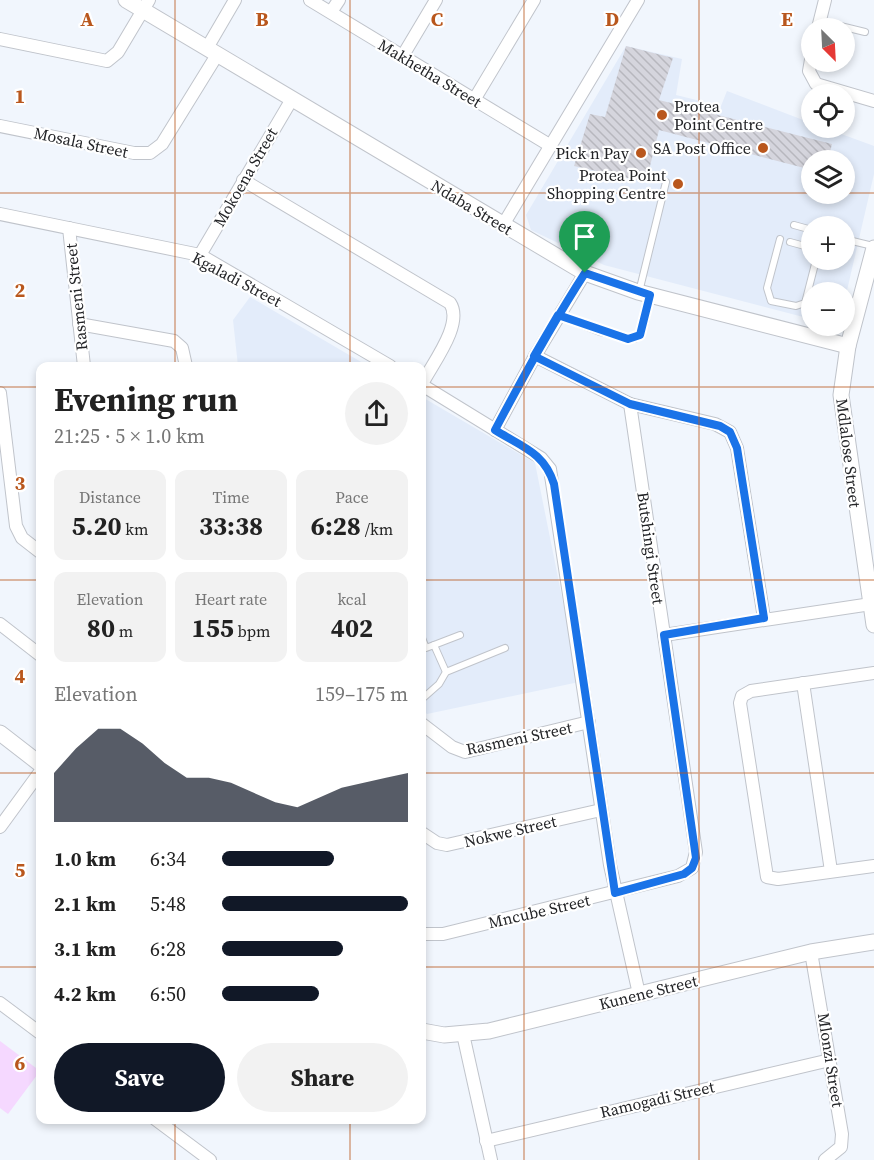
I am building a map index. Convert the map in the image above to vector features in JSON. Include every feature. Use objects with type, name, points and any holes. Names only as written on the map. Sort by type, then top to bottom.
[{"type":"street","name":"Ndaba Street","points":[[126,0],[146,5],[212,51],[585,273],[644,294],[848,346]]},
{"type":"street","name":"Mosala Street","points":[[0,126],[134,153],[150,153],[162,144],[212,51],[235,0]]},
{"type":"street","name":"Makhetha Street","points":[[310,0],[550,146]]},
{"type":"street","points":[[331,12],[339,0]]},
{"type":"street","points":[[402,57],[436,0]]},
{"type":"street","points":[[474,100],[534,0]]},
{"type":"street","points":[[503,225],[638,0]]},
{"type":"street","points":[[821,18],[825,0]]},
{"type":"street","points":[[0,39],[107,61],[118,52],[146,5]]},
{"type":"street","points":[[810,72],[816,84],[874,101]]},
{"type":"street","name":"Mokoena Street","points":[[200,255],[292,99]]},
{"type":"street","points":[[243,180],[450,303],[454,313],[454,324],[426,377]]},
{"type":"street","name":"Kgaladi Street","points":[[0,214],[200,255],[383,362]]},
{"type":"street","name":"Rasmeni Street","points":[[69,228],[84,362]]},
{"type":"street","name":"Mdlalose Street","points":[[874,247],[848,346],[841,383],[841,406],[874,625]]},
{"type":"street","points":[[495,430],[534,356],[585,273]]},
{"type":"street","points":[[79,324],[174,341],[184,351],[185,362]]},
{"type":"street","points":[[534,356],[630,404],[720,426],[732,435],[764,618]]},
{"type":"street","points":[[426,387],[541,458],[550,469],[615,893],[639,994]]},
{"type":"street","points":[[0,393],[16,526],[22,538],[36,549]]},
{"type":"street","name":"Butshingi Street","points":[[630,404],[696,852],[690,870]]},
{"type":"street","points":[[664,635],[764,618],[871,604]]},
{"type":"street","points":[[0,624],[36,652]]},
{"type":"street","points":[[874,672],[751,691],[741,698],[766,876],[771,879],[874,866]]},
{"type":"street","points":[[803,683],[831,871]]},
{"type":"street","name":"Rasmeni Street","points":[[426,727],[455,749],[469,752],[589,722]]},
{"type":"street","points":[[0,733],[36,761]]},
{"type":"street","points":[[0,827],[36,778]]},
{"type":"street","name":"Nokwe Street","points":[[426,836],[437,843],[447,845],[602,810]]},
{"type":"street","name":"Mncube Street","points":[[426,934],[443,934],[615,893],[678,876],[690,870]]},
{"type":"street","name":"Kunene Street","points":[[426,1031],[463,1034],[489,1031],[811,952],[874,942]]},
{"type":"street","name":"Mlonzi Street","points":[[811,952],[842,1142],[833,1156],[825,1160]]},
{"type":"street","points":[[0,1003],[36,1030]]},
{"type":"street","points":[[463,1034],[491,1160]]},
{"type":"street","name":"Ramogadi Street","points":[[486,1141],[830,1060]]},
{"type":"street","points":[[162,1124],[210,1160]]},
{"type":"lane","points":[[855,30],[865,32]]},
{"type":"lane","points":[[558,315],[600,332],[635,339],[640,335],[643,328],[644,294],[666,182]]},
{"type":"lane","points":[[794,225],[801,227]]},
{"type":"lane","points":[[780,239],[767,288],[768,298],[771,301],[796,306],[805,303],[813,270]]},
{"type":"lane","points":[[790,242],[801,245]]},
{"type":"lane","points":[[855,242],[874,247]]},
{"type":"lane","points":[[426,648],[460,635]]},
{"type":"lane","points":[[434,645],[446,672]]},
{"type":"lane","points":[[426,695],[439,684],[446,672],[505,648]]},
{"type":"shaded area","name":"Protea Point Shopping Centre","points":[[626,46],[682,59],[676,95],[721,106],[727,91],[801,119],[801,138],[852,138],[874,146],[874,174],[855,256],[855,216],[801,216],[801,270],[852,270],[849,282],[801,282],[801,316],[604,265],[531,230],[526,215]]},
{"type":"shaded area","points":[[250,297],[361,362],[238,362],[233,320]]},
{"type":"shaded area","points":[[426,399],[535,463],[579,682],[427,714]]},
{"type":"shaded area","points":[[0,1041],[36,1068],[36,1076],[8,1114],[0,1108]]},
{"type":"building","name":"Protea Point Centre","points":[[626,46],[673,58],[659,100],[801,136],[801,138],[832,144],[830,150],[801,150],[801,167],[659,130],[646,182],[574,166],[590,114],[605,117]]},
{"type":"place","name":"Protea Point Centre","points":[[662,115]]},
{"type":"place","name":"SA Post Office","points":[[763,148]]},
{"type":"place","name":"Pick n Pay","points":[[641,153]]},
{"type":"place","name":"Protea Point Shopping Centre","points":[[678,184]]},
{"type":"route","points":[[585,273],[558,315],[534,356],[495,430],[541,458],[550,469],[554,484],[615,893],[684,874],[692,868],[696,858],[664,635],[764,618],[737,448],[730,432],[724,427],[630,404],[534,356],[558,315],[600,332],[628,339],[635,339],[640,335],[650,295],[622,288],[585,273]]}]
